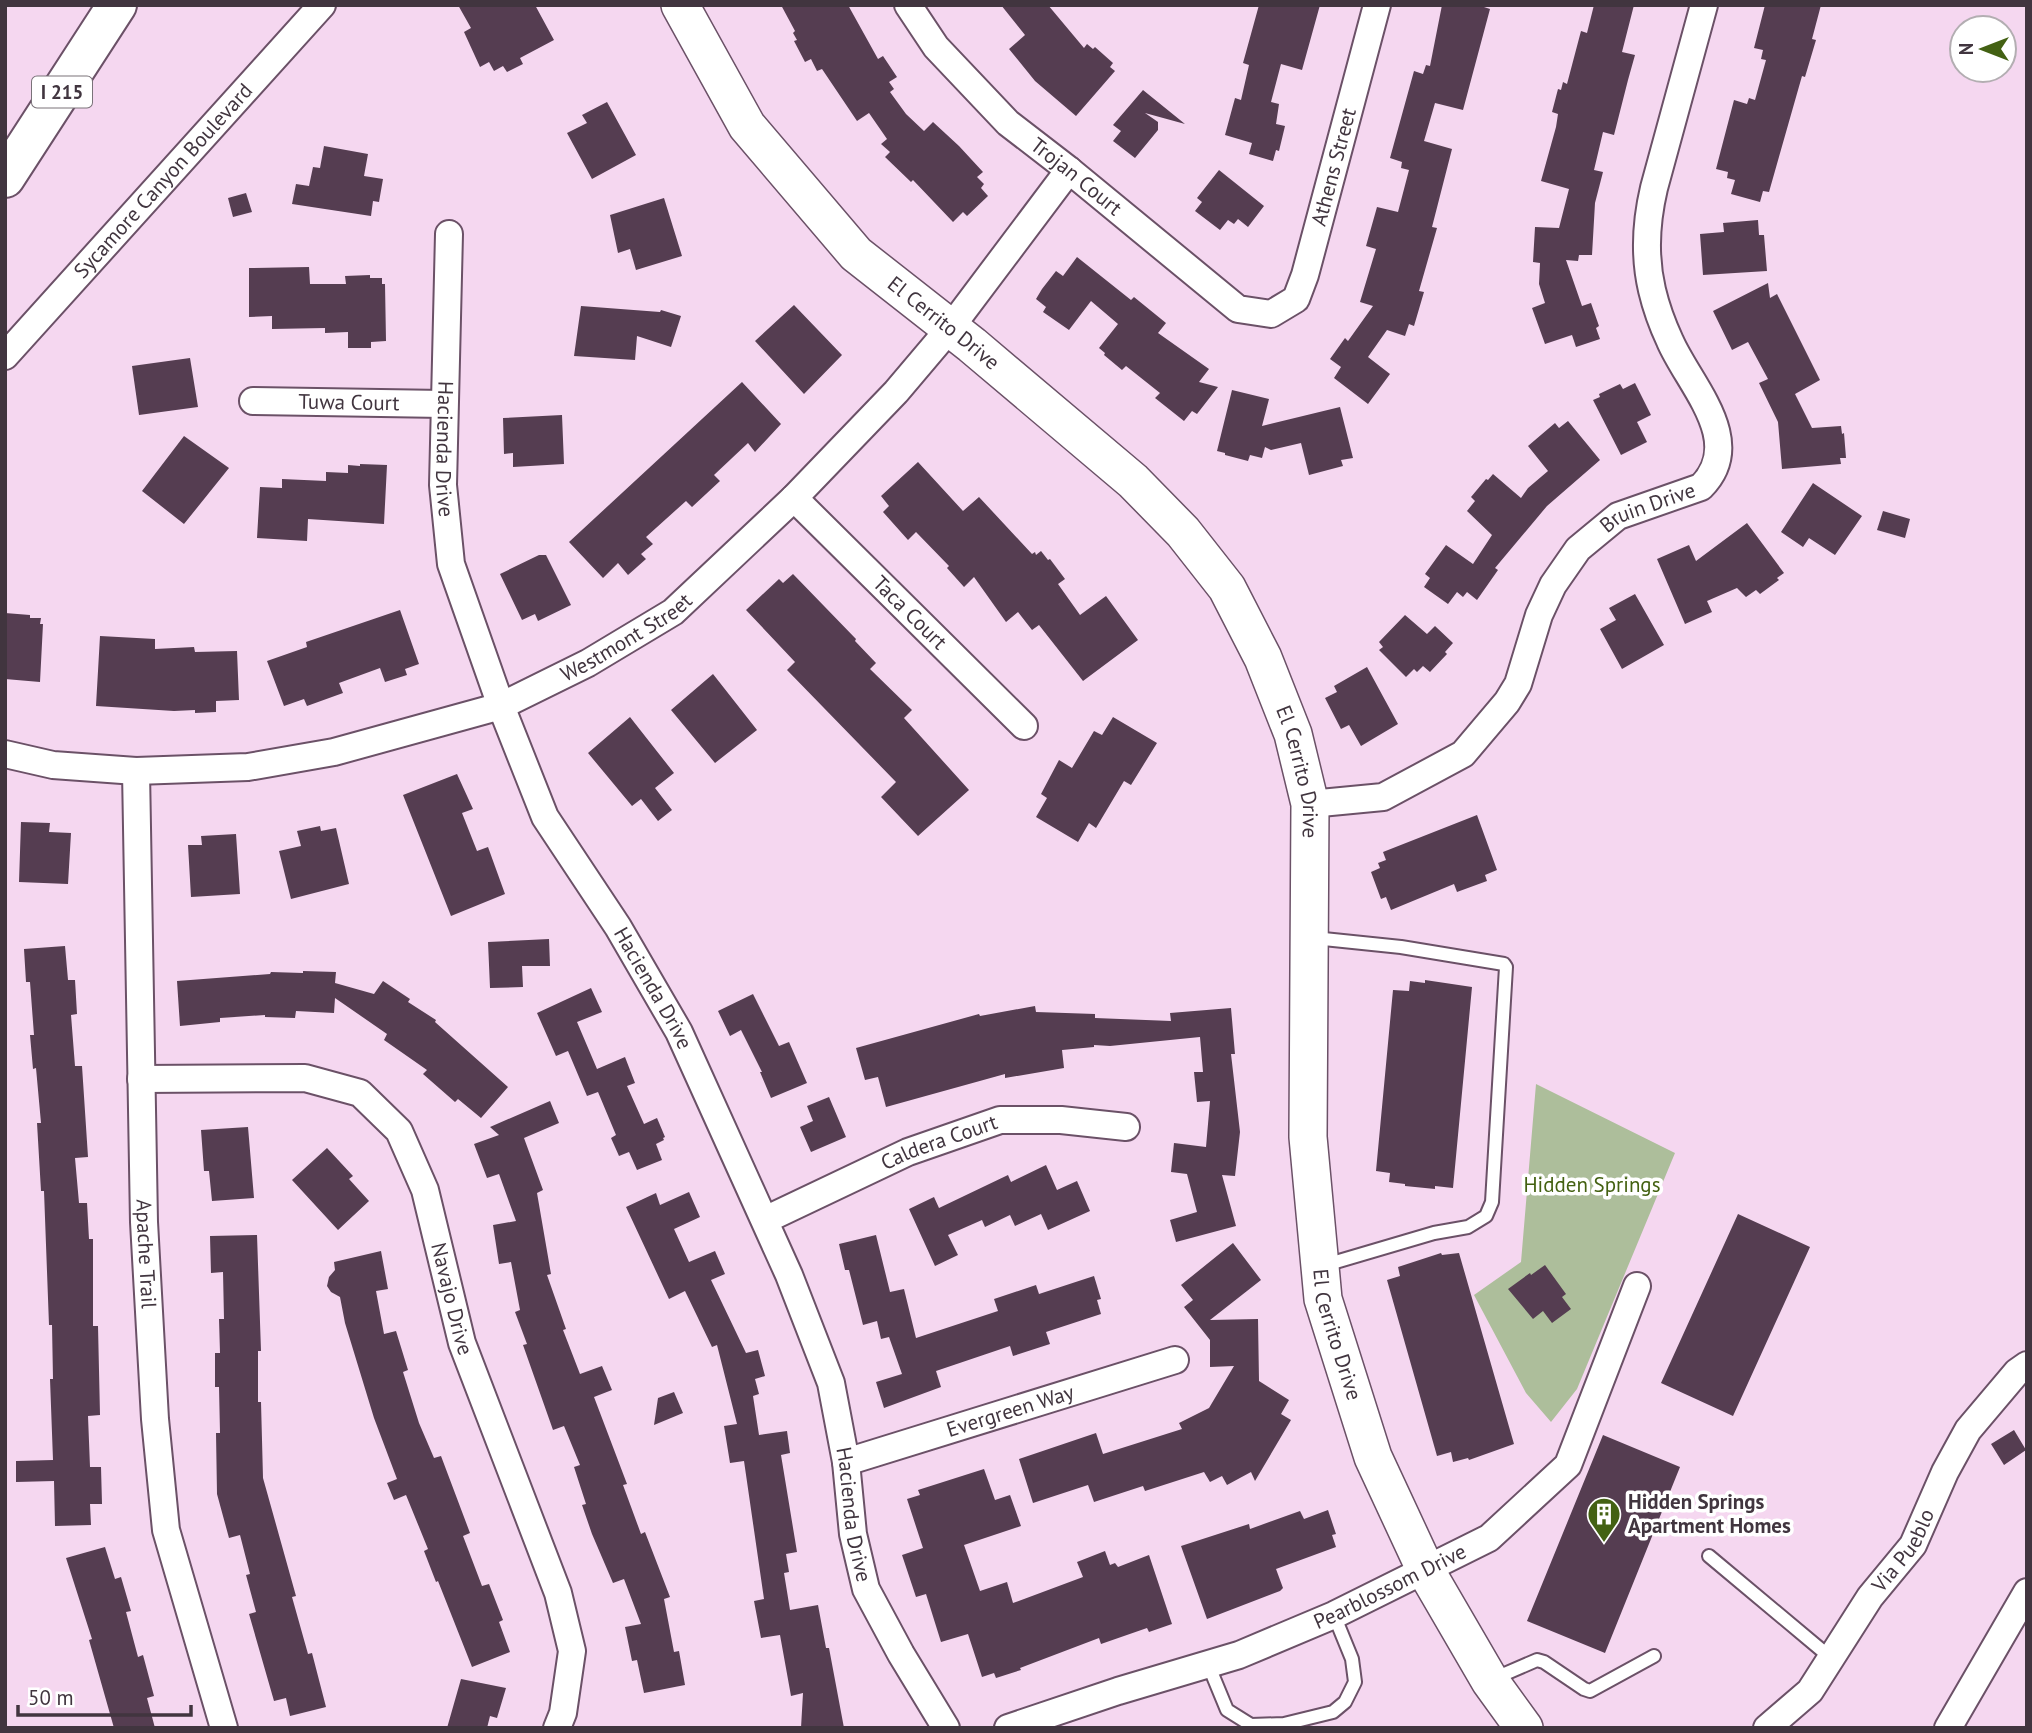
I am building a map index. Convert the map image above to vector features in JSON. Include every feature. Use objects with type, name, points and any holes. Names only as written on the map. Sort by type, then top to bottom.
[{"type":"highway","name":"I 215","points":[[5,178],[117,5]]},
{"type":"street","name":"Sycamore Canyon Boulevard","points":[[5,356],[322,5]]},
{"type":"street","name":"El Cerrito Drive","points":[[680,5],[747,126],[856,254],[951,327],[1133,481],[1183,532],[1227,588],[1263,658],[1293,734],[1310,804],[1308,1137],[1324,1300],[1373,1457],[1426,1571],[1490,1681],[1524,1728]]},
{"type":"street","name":"Trojan Court","points":[[908,5],[936,47],[1008,123],[1238,309],[1271,314]]},
{"type":"street","name":"Athens Street","points":[[1271,314],[1296,299],[1305,275],[1377,5]]},
{"type":"street","name":"Bruin Drive","points":[[1310,804],[1383,797],[1463,754],[1507,702],[1518,684],[1539,615],[1553,585],[1578,550],[1618,516],[1701,487],[1709,479],[1716,463],[1718,435],[1712,418],[1670,342],[1652,290],[1646,249],[1648,213],[1704,5]]},
{"type":"street","name":"Westmont Street","points":[[5,754],[53,765],[136,771],[261,765],[334,752],[501,706],[588,663],[673,612],[794,498],[896,392],[951,327],[1069,170]]},
{"type":"street","name":"Hacienda Drive","points":[[449,234],[443,485],[451,564],[501,706],[545,817],[618,927],[679,1032],[765,1220],[831,1383],[846,1462],[853,1534],[866,1589],[946,1728]]},
{"type":"street","name":"Tuwa Court","points":[[253,401],[444,404]]},
{"type":"street","name":"Taca Court","points":[[794,498],[1024,726]]},
{"type":"street","name":"Apache Trail","points":[[136,771],[144,1235],[155,1419],[166,1530],[224,1728]]},
{"type":"street","name":"Navajo Drive","points":[[141,1079],[305,1078],[360,1093],[399,1130],[425,1190],[462,1343],[558,1593],[572,1651],[563,1713],[557,1728]]},
{"type":"street","name":"Caldera Court","points":[[765,1220],[908,1152],[1000,1120],[1061,1120],[1126,1127]]},
{"type":"street","name":"Pearblossom Drive","points":[[1008,1728],[1053,1721],[1118,1691],[1239,1655],[1334,1615],[1489,1538],[1567,1465],[1637,1286]]},
{"type":"street","name":"Evergreen Way","points":[[846,1462],[1175,1360]]},
{"type":"street","name":"Via Pueblo","points":[[1767,1728],[1810,1691],[1870,1597],[1913,1545],[1945,1472],[1968,1430],[2017,1372],[2027,1365]]},
{"type":"street","points":[[1948,1728],[2027,1592]]},
{"type":"lane","points":[[1310,937],[1401,947],[1504,964],[1506,967],[1492,1202],[1486,1216],[1468,1227],[1434,1233],[1320,1266]]},
{"type":"lane","points":[[1709,1556],[1831,1658]]},
{"type":"lane","points":[[1208,1664],[1227,1710],[1251,1725],[1284,1724],[1333,1712],[1345,1702],[1354,1682],[1352,1659],[1334,1615]]},
{"type":"lane","points":[[1490,1681],[1537,1660],[1590,1691],[1654,1656]]},
{"type":"green space","name":"Hidden Springs","points":[[1536,1084],[1675,1153],[1577,1389],[1551,1422],[1526,1393],[1474,1295],[1521,1262]]},
{"type":"building","points":[[458,5],[535,5],[554,40],[520,58],[523,64],[507,72],[503,66],[494,71],[489,62],[480,67],[464,32],[471,28]]},
{"type":"building","points":[[781,5],[848,5],[878,59],[883,56],[897,77],[889,82],[894,89],[890,92],[906,114],[924,131],[933,122],[959,146],[983,172],[977,177],[984,184],[981,188],[988,196],[967,216],[963,212],[953,222],[913,180],[911,182],[885,157],[890,152],[881,144],[887,139],[869,113],[857,121],[822,69],[817,71],[811,59],[805,62],[794,41],[797,40],[793,33],[795,31]]},
{"type":"building","points":[[1001,5],[1048,5],[1084,48],[1087,44],[1093,49],[1095,47],[1113,63],[1110,67],[1115,71],[1076,116],[1035,81],[1009,49],[1025,35]]},
{"type":"building","points":[[1259,5],[1320,5],[1302,70],[1281,64],[1271,102],[1279,104],[1276,124],[1285,126],[1279,151],[1276,150],[1273,161],[1249,154],[1252,143],[1225,135],[1235,98],[1241,100],[1249,65],[1243,63]]},
{"type":"building","points":[[1442,5],[1478,5],[1490,9],[1463,110],[1435,103],[1424,141],[1452,149],[1432,227],[1437,228],[1419,291],[1424,292],[1414,326],[1409,324],[1405,336],[1387,330],[1368,357],[1390,374],[1368,404],[1334,378],[1341,367],[1330,359],[1345,338],[1348,341],[1373,306],[1360,302],[1376,249],[1366,246],[1377,207],[1398,212],[1409,170],[1401,168],[1402,162],[1390,158],[1414,71],[1423,74],[1426,65],[1430,66]]},
{"type":"building","points":[[1594,5],[1634,5],[1622,52],[1635,55],[1614,135],[1603,132],[1594,170],[1603,172],[1595,203],[1592,255],[1579,255],[1578,261],[1566,260],[1582,306],[1591,303],[1599,326],[1596,328],[1600,339],[1576,347],[1572,335],[1545,344],[1532,308],[1545,303],[1539,284],[1540,263],[1533,262],[1535,227],[1559,228],[1569,189],[1541,181],[1556,127],[1558,114],[1552,112],[1558,89],[1561,90],[1563,82],[1567,84],[1581,31],[1587,33]]},
{"type":"building","points":[[1765,5],[1821,5],[1812,39],[1816,40],[1805,77],[1802,76],[1769,192],[1763,191],[1760,202],[1731,194],[1735,180],[1727,178],[1728,172],[1716,169],[1734,100],[1747,104],[1749,98],[1755,100],[1766,60],[1761,59],[1763,50],[1754,48]]},
{"type":"building","points":[[1143,90],[1185,124],[1145,113],[1158,122],[1158,130],[1135,158],[1113,141],[1121,131],[1113,125]]},
{"type":"building","points":[[607,102],[636,155],[592,179],[567,133],[587,123],[582,115]]},
{"type":"building","points":[[324,146],[368,154],[364,176],[383,179],[379,202],[373,201],[371,216],[292,204],[296,184],[309,186],[313,167],[320,168]]},
{"type":"building","points":[[1219,170],[1264,206],[1248,227],[1238,219],[1234,224],[1228,220],[1220,230],[1195,211],[1202,202],[1197,198]]},
{"type":"building","points":[[246,193],[252,212],[233,217],[228,198]]},
{"type":"building","points":[[664,198],[682,256],[636,270],[630,249],[618,253],[610,215]]},
{"type":"building","points":[[1758,220],[1759,235],[1764,235],[1767,271],[1703,275],[1700,234],[1724,232],[1723,223]]},
{"type":"building","points":[[1077,257],[1131,300],[1134,297],[1166,323],[1158,333],[1209,369],[1199,382],[1218,387],[1197,414],[1192,411],[1184,421],[1155,398],[1160,393],[1126,366],[1122,370],[1104,355],[1099,348],[1118,324],[1091,301],[1069,330],[1043,312],[1046,307],[1036,299],[1042,289],[1056,271],[1063,276]]},
{"type":"building","points":[[309,267],[310,284],[346,284],[345,276],[370,275],[370,278],[382,278],[382,284],[385,284],[386,341],[371,342],[371,348],[348,348],[348,332],[325,333],[325,328],[272,329],[272,316],[249,317],[249,268]]},
{"type":"building","points":[[1768,283],[1770,298],[1777,294],[1820,380],[1795,394],[1812,428],[1841,426],[1846,458],[1840,458],[1841,464],[1782,469],[1778,422],[1759,383],[1768,379],[1748,342],[1732,350],[1713,311]]},
{"type":"building","points":[[794,305],[842,355],[804,394],[755,341]]},
{"type":"building","points":[[581,306],[661,310],[681,316],[671,347],[637,336],[635,360],[574,356]]},
{"type":"building","points":[[190,358],[198,407],[139,415],[132,366]]},
{"type":"building","points":[[742,382],[781,424],[755,452],[748,443],[714,475],[720,481],[692,507],[686,501],[646,537],[653,544],[641,554],[646,559],[628,575],[618,563],[603,578],[569,542]]},
{"type":"building","points":[[1635,383],[1651,415],[1637,422],[1647,442],[1621,455],[1593,400],[1600,397],[1599,394],[1620,384],[1623,389]]},
{"type":"building","points":[[1232,390],[1269,399],[1262,426],[1340,407],[1353,458],[1341,460],[1343,466],[1309,475],[1301,443],[1271,450],[1265,447],[1262,458],[1250,455],[1248,461],[1217,451]]},
{"type":"building","points":[[562,415],[564,464],[513,467],[513,453],[504,454],[503,418]]},
{"type":"building","points":[[1568,421],[1600,460],[1547,506],[1495,568],[1498,570],[1477,600],[1467,592],[1463,597],[1457,592],[1448,604],[1424,587],[1430,578],[1425,574],[1446,545],[1473,564],[1492,535],[1467,511],[1475,501],[1471,497],[1486,479],[1493,474],[1521,498],[1528,488],[1548,471],[1528,446],[1555,423],[1559,428]]},
{"type":"building","points":[[184,436],[229,468],[184,524],[142,491]]},
{"type":"building","points":[[918,462],[963,511],[979,497],[1032,554],[1035,552],[1036,555],[1041,551],[1050,559],[1065,579],[1058,584],[1080,615],[1106,596],[1138,640],[1083,681],[1039,625],[1032,630],[1018,612],[1006,622],[974,577],[964,587],[947,568],[949,566],[916,532],[908,540],[883,512],[889,506],[881,496]]},
{"type":"building","points":[[348,465],[387,465],[384,524],[308,519],[307,541],[257,538],[260,487],[282,488],[282,479],[326,481],[326,472],[348,473]]},
{"type":"building","points":[[1813,483],[1862,516],[1835,555],[1809,538],[1803,547],[1781,532]]},
{"type":"building","points":[[1883,511],[1910,519],[1905,538],[1877,530]]},
{"type":"building","points":[[1747,523],[1784,573],[1760,594],[1756,590],[1746,597],[1737,588],[1707,601],[1712,612],[1685,624],[1657,559],[1689,545],[1696,561]]},
{"type":"building","points":[[539,555],[546,555],[571,605],[538,621],[535,614],[522,620],[500,574]]},
{"type":"building","points":[[793,574],[876,663],[870,669],[912,710],[904,718],[969,790],[918,836],[881,797],[896,782],[787,670],[795,662],[746,610],[779,579],[783,583]]},
{"type":"building","points":[[1635,594],[1664,645],[1622,669],[1600,629],[1616,620],[1609,608]]},
{"type":"building","points":[[400,610],[419,664],[405,669],[407,675],[385,682],[380,668],[339,683],[343,693],[307,706],[304,699],[284,706],[267,661],[307,647],[306,642]]},
{"type":"building","points":[[5,613],[41,618],[40,682],[5,679]]},
{"type":"building","points":[[1405,615],[1427,634],[1435,626],[1453,643],[1445,652],[1447,654],[1430,672],[1423,666],[1417,672],[1414,669],[1406,677],[1379,650],[1383,647],[1379,642]]},
{"type":"building","points":[[100,636],[155,639],[155,649],[194,647],[195,652],[237,651],[239,700],[216,701],[216,712],[195,713],[195,710],[96,706]]},
{"type":"building","points":[[1367,667],[1398,724],[1361,746],[1349,725],[1341,729],[1325,698],[1337,692],[1334,686]]},
{"type":"building","points":[[713,674],[757,730],[715,763],[671,710]]},
{"type":"building","points":[[630,717],[674,773],[655,788],[672,810],[658,821],[641,799],[632,806],[588,753]]},
{"type":"building","points":[[1113,717],[1157,743],[1131,785],[1124,781],[1096,828],[1089,823],[1078,842],[1036,817],[1047,798],[1041,794],[1059,760],[1072,768],[1094,731],[1102,735]]},
{"type":"building","points":[[457,774],[473,809],[462,813],[477,851],[488,847],[505,894],[451,916],[403,795]]},
{"type":"building","points":[[1477,815],[1497,870],[1485,875],[1487,881],[1457,892],[1454,884],[1391,910],[1386,897],[1381,899],[1371,872],[1380,868],[1378,863],[1386,860],[1383,852]]},
{"type":"building","points":[[21,822],[50,823],[49,832],[71,833],[68,884],[19,882]]},
{"type":"building","points":[[320,826],[321,831],[336,828],[349,884],[291,899],[279,851],[301,846],[297,831]]},
{"type":"building","points":[[236,834],[240,894],[191,897],[188,845],[202,845],[201,836]]},
{"type":"building","points":[[549,939],[550,966],[522,966],[523,987],[490,988],[488,942]]},
{"type":"building","points":[[65,946],[68,980],[75,980],[77,1014],[71,1015],[75,1066],[82,1066],[88,1157],[75,1158],[79,1203],[87,1203],[89,1239],[93,1239],[93,1326],[98,1326],[100,1415],[88,1416],[90,1467],[101,1467],[102,1504],[90,1504],[91,1525],[55,1526],[54,1481],[16,1482],[16,1461],[53,1460],[50,1379],[53,1379],[52,1325],[49,1325],[44,1191],[41,1191],[37,1123],[41,1123],[30,1035],[34,1035],[30,982],[26,982],[24,949]]},
{"type":"building","points":[[303,971],[336,972],[335,983],[374,994],[383,981],[436,1020],[435,1022],[508,1087],[481,1118],[458,1099],[455,1102],[423,1074],[427,1070],[384,1040],[387,1034],[335,998],[334,1013],[296,1011],[295,1018],[265,1015],[220,1018],[220,1022],[180,1026],[177,981]]},
{"type":"building","points":[[1425,980],[1472,987],[1453,1188],[1405,1186],[1389,1182],[1390,1173],[1376,1171],[1393,990],[1409,991],[1410,981],[1425,983]]},
{"type":"building","points":[[591,988],[602,1012],[577,1022],[597,1069],[625,1057],[635,1083],[627,1086],[644,1124],[657,1118],[665,1137],[656,1144],[662,1160],[637,1170],[629,1152],[619,1156],[611,1138],[616,1135],[598,1092],[587,1096],[568,1051],[556,1056],[537,1013]]},
{"type":"building","points":[[753,994],[779,1046],[789,1042],[807,1083],[771,1098],[762,1072],[741,1030],[730,1036],[718,1011]]},
{"type":"building","points":[[1035,1006],[1036,1012],[1171,1021],[1170,1013],[1231,1008],[1235,1054],[1231,1054],[1240,1132],[1235,1176],[1222,1175],[1236,1226],[1176,1242],[1170,1220],[1197,1212],[1187,1174],[1171,1172],[1174,1143],[1206,1147],[1210,1101],[1197,1102],[1194,1072],[1203,1072],[1200,1037],[1062,1050],[1064,1068],[1005,1078],[1005,1074],[886,1107],[878,1077],[865,1080],[856,1048],[979,1014],[980,1016]]},
{"type":"building","points":[[829,1097],[846,1137],[811,1152],[800,1127],[813,1121],[807,1106]]},
{"type":"building","points":[[550,1101],[559,1123],[524,1138],[543,1190],[537,1193],[551,1274],[547,1275],[566,1329],[563,1330],[580,1374],[602,1366],[612,1390],[594,1397],[627,1484],[623,1485],[641,1534],[645,1532],[670,1597],[664,1599],[674,1652],[679,1651],[685,1685],[644,1693],[637,1660],[632,1661],[625,1627],[641,1624],[624,1579],[613,1583],[592,1534],[582,1505],[586,1504],[574,1467],[580,1465],[564,1426],[553,1430],[523,1345],[527,1344],[515,1312],[520,1310],[511,1262],[499,1264],[493,1225],[516,1221],[499,1174],[487,1178],[474,1144],[499,1135],[490,1127]]},
{"type":"building","points":[[248,1127],[254,1198],[212,1201],[209,1171],[204,1171],[201,1130]]},
{"type":"building","points":[[327,1148],[353,1176],[349,1179],[369,1201],[338,1230],[292,1180]]},
{"type":"building","points":[[1046,1165],[1057,1190],[1077,1181],[1090,1211],[1048,1230],[1041,1214],[1015,1226],[1010,1215],[985,1227],[982,1220],[948,1235],[958,1255],[935,1266],[909,1209],[934,1197],[939,1208],[1008,1175],[1011,1182]]},
{"type":"building","points":[[689,1192],[700,1217],[674,1229],[689,1262],[715,1251],[725,1274],[711,1280],[746,1353],[758,1350],[765,1376],[755,1379],[759,1394],[753,1396],[759,1435],[787,1431],[790,1453],[781,1455],[797,1552],[786,1554],[789,1572],[784,1573],[790,1610],[818,1605],[844,1728],[801,1728],[803,1693],[791,1696],[780,1635],[761,1638],[754,1601],[764,1599],[744,1461],[730,1463],[724,1426],[737,1424],[717,1345],[712,1347],[685,1291],[669,1299],[626,1207],[656,1193],[660,1205]]},
{"type":"building","points":[[1738,1214],[1810,1247],[1733,1416],[1661,1383]]},
{"type":"building","points":[[257,1235],[261,1351],[258,1351],[258,1402],[261,1402],[263,1478],[296,1596],[292,1597],[308,1654],[312,1653],[326,1707],[290,1716],[286,1698],[274,1701],[249,1614],[256,1612],[246,1575],[250,1574],[240,1535],[229,1538],[217,1494],[216,1433],[220,1433],[219,1387],[215,1387],[215,1353],[220,1353],[219,1319],[224,1319],[223,1272],[211,1273],[210,1236]]},
{"type":"building","points":[[876,1235],[890,1292],[904,1289],[916,1338],[998,1311],[994,1299],[1036,1285],[1039,1294],[1094,1276],[1101,1299],[1097,1300],[1101,1314],[1046,1332],[1050,1344],[1013,1356],[1010,1346],[936,1371],[941,1387],[884,1408],[876,1382],[902,1374],[889,1337],[881,1339],[877,1321],[863,1325],[849,1270],[845,1270],[839,1244]]},
{"type":"building","points":[[1233,1243],[1261,1280],[1210,1320],[1258,1319],[1259,1381],[1289,1400],[1281,1414],[1291,1420],[1255,1481],[1251,1472],[1227,1485],[1222,1476],[1210,1482],[1204,1472],[1145,1491],[1143,1486],[1094,1502],[1088,1485],[1033,1503],[1019,1459],[1096,1433],[1103,1454],[1182,1429],[1179,1423],[1209,1408],[1234,1366],[1210,1367],[1210,1340],[1184,1307],[1193,1300],[1181,1285]]},
{"type":"building","points":[[381,1251],[388,1289],[376,1291],[384,1334],[396,1331],[408,1370],[403,1372],[419,1423],[434,1458],[441,1456],[470,1533],[463,1536],[482,1586],[489,1584],[503,1620],[499,1622],[510,1652],[472,1667],[424,1551],[428,1549],[406,1495],[394,1500],[387,1483],[397,1479],[374,1418],[345,1323],[340,1297],[327,1286],[329,1277],[335,1270],[334,1262]]},
{"type":"building","points":[[1441,1253],[1459,1253],[1514,1444],[1469,1460],[1468,1458],[1453,1462],[1451,1452],[1437,1456],[1387,1280],[1400,1276],[1398,1267]]},
{"type":"building","points":[[1545,1265],[1566,1294],[1562,1297],[1571,1309],[1552,1323],[1543,1311],[1533,1319],[1508,1289]]},
{"type":"building","points":[[674,1392],[683,1413],[654,1425],[658,1398]]},
{"type":"building","points":[[2014,1430],[2026,1450],[2004,1465],[1991,1444]]},
{"type":"building","name":"Hidden Springs Apartment Homes","points":[[1603,1435],[1680,1467],[1605,1653],[1527,1621]]},
{"type":"building","points":[[984,1469],[995,1500],[1010,1495],[1021,1526],[964,1545],[980,1591],[1007,1582],[1013,1603],[1083,1577],[1077,1562],[1105,1551],[1110,1565],[1115,1563],[1118,1567],[1149,1555],[1172,1624],[1149,1632],[1147,1628],[1101,1644],[1099,1638],[1020,1668],[1021,1670],[996,1678],[994,1673],[982,1677],[968,1634],[941,1642],[926,1594],[916,1597],[902,1555],[923,1548],[907,1499],[920,1495],[918,1490]]},
{"type":"building","points":[[1328,1510],[1336,1534],[1332,1535],[1336,1547],[1276,1569],[1283,1588],[1280,1591],[1207,1619],[1181,1546],[1249,1524],[1250,1529],[1300,1511],[1304,1519]]},
{"type":"building","points":[[105,1547],[115,1579],[121,1577],[131,1611],[126,1612],[138,1657],[143,1655],[154,1696],[147,1698],[155,1728],[114,1728],[89,1640],[92,1639],[66,1558]]},
{"type":"building","points":[[461,1679],[506,1688],[497,1718],[490,1716],[487,1728],[447,1728]]},
{"type":"place","name":"Hidden Springs Apartment Homes","points":[[1604,1544]]}]
